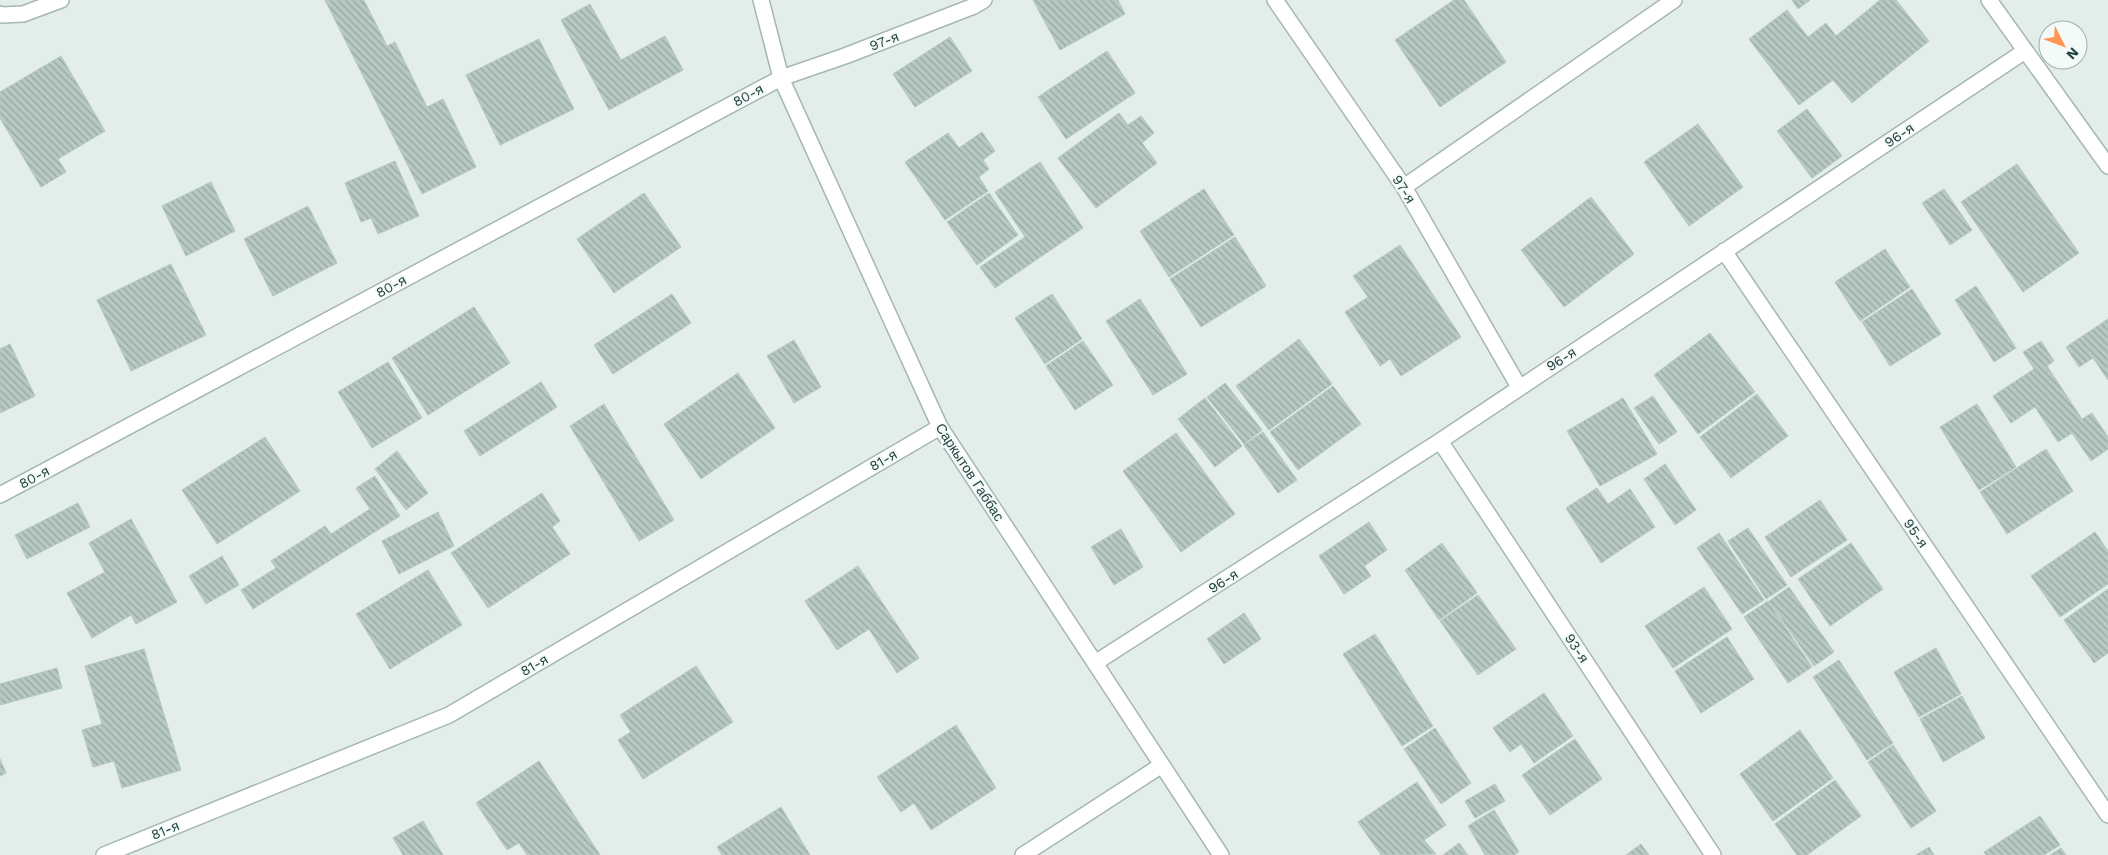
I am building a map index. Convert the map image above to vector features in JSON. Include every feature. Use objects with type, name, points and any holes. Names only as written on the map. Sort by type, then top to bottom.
[{"type":"street","points":[[0,14],[22,14],[61,0]]},
{"type":"street","name":"Саркытов Габбас","points":[[761,0],[781,78],[940,427],[1221,855]]},
{"type":"street","name":"97-я","points":[[781,78],[854,53],[974,6],[984,0]]},
{"type":"street","name":"97-я","points":[[1275,0],[1404,187],[1518,387]]},
{"type":"street","points":[[1404,187],[1674,0]]},
{"type":"street","points":[[1989,0],[2108,166]]},
{"type":"street","name":"96-я","points":[[1095,663],[1440,441],[1518,387],[2026,51]]},
{"type":"street","name":"80-я","points":[[0,495],[781,78]]},
{"type":"street","name":"95-я","points":[[1724,251],[2108,815]]},
{"type":"street","name":"81-я","points":[[104,855],[449,715],[940,427]]},
{"type":"street","name":"93-я","points":[[1440,441],[1713,855]]},
{"type":"street","points":[[1023,855],[1162,765]]},
{"type":"building","points":[[325,0],[364,0],[387,46],[395,42],[427,107],[443,99],[476,167],[422,194]]},
{"type":"building","points":[[1033,0],[1118,0],[1125,14],[1060,50]]},
{"type":"building","points":[[1454,0],[1464,0],[1506,62],[1440,107],[1395,40]]},
{"type":"building","points":[[1792,0],[1810,0],[1798,9]]},
{"type":"building","points":[[1880,0],[1896,0],[1929,41],[1852,103],[1833,80],[1799,105],[1749,39],[1787,10],[1808,37],[1826,23],[1836,36]]},
{"type":"building","points":[[590,4],[621,60],[665,36],[683,70],[609,110],[561,20]]},
{"type":"building","points":[[950,37],[972,71],[915,107],[893,74]]},
{"type":"building","points":[[539,39],[574,109],[500,145],[466,75]]},
{"type":"building","points":[[1107,51],[1135,93],[1066,139],[1038,97]]},
{"type":"building","points":[[61,56],[105,131],[58,159],[66,172],[41,187],[0,118],[0,92]]},
{"type":"building","points":[[1807,109],[1842,156],[1812,178],[1777,131]]},
{"type":"building","points":[[1119,113],[1128,125],[1141,116],[1154,133],[1142,143],[1157,163],[1096,208],[1058,158]]},
{"type":"building","points":[[1698,124],[1743,187],[1689,226],[1644,162]]},
{"type":"building","points":[[982,132],[995,151],[983,160],[989,169],[979,177],[988,191],[945,220],[905,162],[948,133],[959,148]]},
{"type":"building","points":[[395,161],[419,216],[378,234],[371,218],[361,222],[345,183]]},
{"type":"building","points":[[1040,162],[1083,228],[995,288],[980,267],[1025,237],[995,192]]},
{"type":"building","points":[[2017,164],[2079,253],[2023,292],[1961,202]]},
{"type":"building","points":[[211,182],[235,231],[186,256],[162,206]]},
{"type":"building","points":[[1204,189],[1234,235],[1169,277],[1140,231]]},
{"type":"building","points":[[1944,189],[1972,230],[1950,245],[1922,203]]},
{"type":"building","points":[[644,193],[681,247],[614,293],[577,239]]},
{"type":"building","points":[[989,193],[1018,235],[977,265],[947,222]]},
{"type":"building","points":[[1591,197],[1634,254],[1564,307],[1521,250]]},
{"type":"building","points":[[308,206],[337,263],[273,296],[244,239]]},
{"type":"building","points":[[1235,237],[1266,286],[1201,327],[1170,279]]},
{"type":"building","points":[[1400,245],[1461,337],[1401,376],[1390,359],[1380,366],[1345,312],[1368,297],[1353,276]]},
{"type":"building","points":[[1885,249],[1910,287],[1860,321],[1835,282]]},
{"type":"building","points":[[171,264],[206,335],[131,371],[97,300]]},
{"type":"building","points":[[1976,286],[2016,348],[1994,362],[1955,300]]},
{"type":"building","points":[[1912,289],[1941,334],[1890,366],[1862,322]]},
{"type":"building","points":[[672,294],[691,323],[613,374],[594,345]]},
{"type":"building","points":[[1052,294],[1082,339],[1045,364],[1015,318]]},
{"type":"building","points":[[1140,299],[1187,374],[1153,395],[1106,321]]},
{"type":"building","points":[[474,307],[510,363],[428,415],[392,358]]},
{"type":"building","points":[[2108,319],[2108,380],[2093,358],[2079,367],[2066,347]]},
{"type":"building","points":[[1710,333],[1755,392],[1698,434],[1654,375]]},
{"type":"building","points":[[1299,339],[1332,384],[1269,430],[1236,386]]},
{"type":"building","points":[[794,340],[821,387],[794,403],[767,356]]},
{"type":"building","points":[[1083,341],[1113,385],[1075,410],[1046,366]]},
{"type":"building","points":[[2041,341],[2054,361],[2047,366],[2082,419],[2092,413],[2108,437],[2108,449],[2091,461],[2072,433],[2058,442],[2035,407],[2011,423],[1993,396],[2034,369],[2023,352]]},
{"type":"building","points":[[10,344],[35,396],[0,413],[0,349]]},
{"type":"building","points":[[388,362],[422,418],[372,448],[338,392]]},
{"type":"building","points":[[738,373],[775,428],[701,479],[664,424]]},
{"type":"building","points":[[541,382],[557,407],[480,456],[464,431]]},
{"type":"building","points":[[1225,383],[1262,430],[1244,444],[1207,397]]},
{"type":"building","points":[[1333,386],[1361,424],[1298,470],[1270,432]]},
{"type":"building","points":[[1757,394],[1788,436],[1731,478],[1700,437]]},
{"type":"building","points":[[1653,396],[1677,432],[1659,444],[1634,408]]},
{"type":"building","points":[[1205,398],[1242,446],[1215,467],[1178,419]]},
{"type":"building","points":[[1623,398],[1657,454],[1600,486],[1567,431]]},
{"type":"building","points":[[604,404],[674,520],[639,541],[570,426]]},
{"type":"building","points":[[1977,404],[2016,467],[1979,490],[1940,427]]},
{"type":"building","points":[[1263,432],[1297,480],[1278,493],[1244,445]]},
{"type":"building","points":[[1176,433],[1235,514],[1181,552],[1123,471]]},
{"type":"building","points":[[265,437],[300,491],[217,544],[182,490]]},
{"type":"building","points":[[2046,449],[2073,491],[2007,534],[1980,492]]},
{"type":"building","points":[[397,451],[428,493],[406,510],[375,469]]},
{"type":"building","points":[[1665,464],[1696,510],[1675,525],[1644,479]]},
{"type":"building","points":[[375,476],[400,516],[253,609],[241,590],[276,568],[271,561],[325,526],[331,534],[370,509],[356,488]]},
{"type":"building","points":[[1597,488],[1608,504],[1630,489],[1655,527],[1601,563],[1566,508]]},
{"type":"building","points":[[542,493],[560,521],[552,527],[570,554],[488,608],[451,553]]},
{"type":"building","points":[[1820,500],[1847,540],[1791,577],[1765,537]]},
{"type":"building","points":[[78,503],[90,527],[27,559],[15,535]]},
{"type":"building","points":[[438,512],[454,546],[399,574],[382,541]]},
{"type":"building","points":[[131,519],[177,602],[136,624],[131,615],[92,638],[67,593],[105,572],[89,543]]},
{"type":"building","points":[[1369,522],[1387,550],[1364,566],[1371,576],[1344,594],[1319,556]]},
{"type":"building","points":[[1748,528],[1787,585],[1766,599],[1728,541]]},
{"type":"building","points":[[1121,529],[1143,567],[1114,585],[1091,547]]},
{"type":"building","points":[[2095,532],[2108,551],[2108,584],[2060,617],[2031,576]]},
{"type":"building","points":[[1719,533],[1764,600],[1742,614],[1697,548]]},
{"type":"building","points":[[1442,543],[1477,593],[1439,620],[1405,570]]},
{"type":"building","points":[[1851,543],[1883,589],[1830,626],[1798,579]]},
{"type":"building","points":[[222,556],[239,585],[206,604],[189,576]]},
{"type":"building","points":[[858,566],[919,658],[897,673],[869,629],[837,650],[805,601]]},
{"type":"building","points":[[428,570],[462,625],[390,669],[356,614]]},
{"type":"building","points":[[1704,587],[1732,629],[1673,668],[1645,626]]},
{"type":"building","points":[[1789,587],[1834,652],[1814,666],[1769,601]]},
{"type":"building","points":[[2108,589],[2108,653],[2094,663],[2064,620]]},
{"type":"building","points":[[1478,595],[1516,649],[1478,675],[1440,621]]},
{"type":"building","points":[[1768,601],[1812,667],[1788,683],[1744,617]]},
{"type":"building","points":[[1244,613],[1261,639],[1224,664],[1207,639]]},
{"type":"building","points":[[1375,634],[1433,726],[1402,746],[1343,654]]},
{"type":"building","points":[[1727,637],[1754,679],[1701,713],[1675,671]]},
{"type":"building","points":[[1936,648],[1961,694],[1919,717],[1894,672]]},
{"type":"building","points":[[144,649],[181,770],[122,788],[114,761],[93,767],[82,730],[102,724],[85,666]]},
{"type":"building","points":[[1839,660],[1893,743],[1867,760],[1813,677]]},
{"type":"building","points":[[696,666],[733,722],[643,779],[618,740],[631,732],[620,715]]},
{"type":"building","points":[[57,668],[62,688],[0,705],[0,684]]},
{"type":"building","points":[[1544,693],[1573,736],[1534,763],[1521,744],[1510,752],[1493,728]]},
{"type":"building","points":[[1962,696],[1985,738],[1943,762],[1920,719]]},
{"type":"building","points":[[956,725],[996,788],[931,830],[914,803],[901,812],[877,777]]},
{"type":"building","points":[[1435,728],[1471,783],[1441,804],[1404,749]]},
{"type":"building","points":[[1800,730],[1833,778],[1773,821],[1740,774]]},
{"type":"building","points":[[1575,739],[1602,779],[1550,815],[1522,775]]},
{"type":"building","points":[[1893,745],[1936,811],[1911,828],[1868,762]]},
{"type":"building","points":[[0,759],[6,773],[0,776]]},
{"type":"building","points":[[539,761],[600,855],[527,855],[519,843],[507,850],[476,803]]},
{"type":"building","points":[[1835,780],[1861,816],[1807,855],[1797,855],[1775,824]]},
{"type":"building","points":[[1417,782],[1446,825],[1424,840],[1436,854],[1381,855],[1358,822]]},
{"type":"building","points":[[1495,784],[1505,801],[1475,818],[1465,801]]},
{"type":"building","points":[[781,807],[810,855],[722,855],[717,847]]},
{"type":"building","points":[[1494,810],[1519,852],[1514,855],[1485,855],[1468,826]]},
{"type":"building","points":[[2040,816],[2060,845],[2044,855],[1986,855],[1984,852]]},
{"type":"building","points":[[423,821],[443,855],[403,855],[393,838]]},
{"type":"building","points":[[1459,843],[1468,855],[1443,855]]},
{"type":"building","points":[[1641,844],[1649,855],[1626,855]]},
{"type":"building","points":[[1929,847],[1934,855],[1916,855]]},
{"type":"building","points":[[2061,848],[2066,855],[2050,855]]}]
